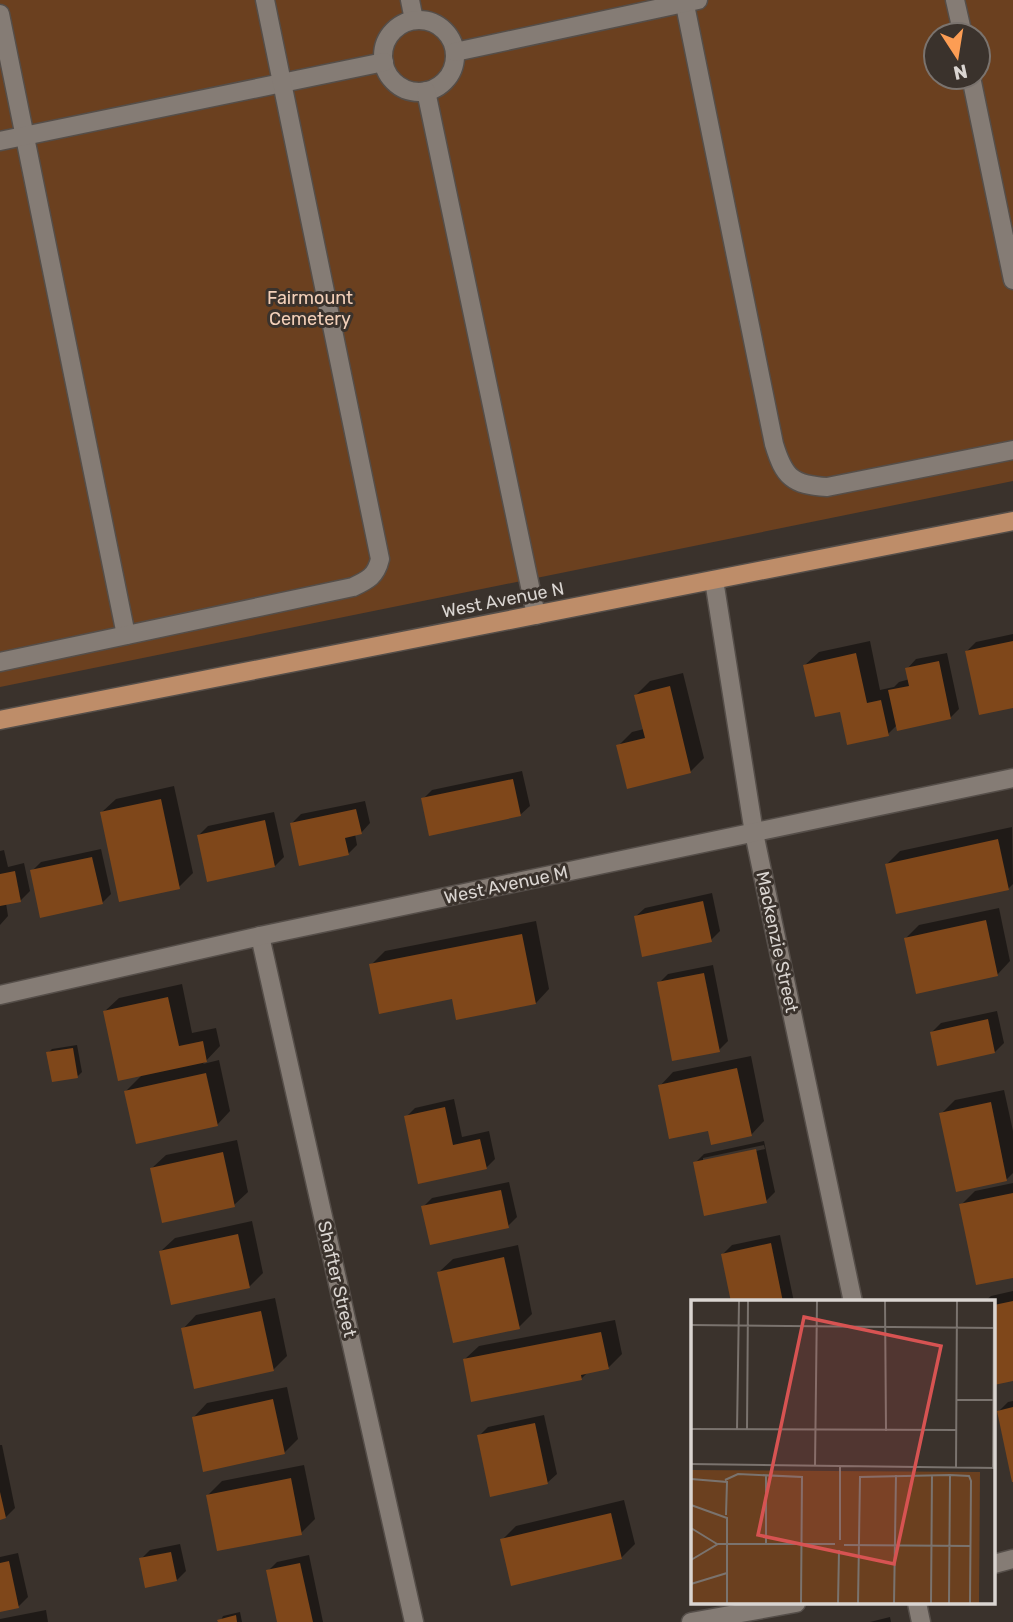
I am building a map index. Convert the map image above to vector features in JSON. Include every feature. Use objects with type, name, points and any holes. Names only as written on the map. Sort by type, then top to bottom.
[{"type":"main road","name":"West Avenue N","points":[[0,720],[1013,521]]},
{"type":"street","points":[[0,662],[353,587],[370,579],[377,569],[380,559],[265,0]]},
{"type":"street","points":[[410,0],[414,20]]},
{"type":"street","points":[[955,0],[959,21]]},
{"type":"street","points":[[455,52],[689,1],[775,444],[780,465],[789,478],[807,486],[827,487],[1013,450]]},
{"type":"street","points":[[0,14],[126,635]]},
{"type":"street","points":[[414,20],[438,25],[447,33],[455,52],[453,68],[447,79],[438,87],[426,91],[404,89],[387,73],[384,62],[384,51],[394,31],[414,20]]},
{"type":"street","points":[[0,141],[384,62]]},
{"type":"street","points":[[426,91],[536,615]]},
{"type":"street","points":[[974,91],[1013,280]]},
{"type":"street","name":"Mackenzie Street","points":[[714,580],[754,833],[853,1300]]},
{"type":"street","name":"West Avenue M","points":[[0,995],[261,936],[1013,778]]},
{"type":"street","name":"Shafter Street","points":[[261,936],[414,1622]]},
{"type":"street","points":[[996,1563],[1013,1559]]},
{"type":"street","points":[[691,1622],[790,1604]]},
{"type":"street","points":[[917,1604],[920,1622]]},
{"type":"green space","name":"Fairmount Cemetery","points":[[0,0],[1013,0],[1013,481],[0,687]]},
{"type":"building","points":[[1013,641],[1013,708],[979,715],[965,651]]},
{"type":"building","points":[[856,653],[867,703],[881,700],[889,736],[847,745],[840,712],[815,717],[803,665]]},
{"type":"building","points":[[939,661],[951,719],[897,731],[888,690],[909,686],[905,668]]},
{"type":"building","points":[[670,686],[691,773],[627,789],[616,745],[645,738],[634,695]]},
{"type":"building","points":[[513,779],[521,816],[429,836],[421,798]]},
{"type":"building","points":[[161,799],[180,889],[119,902],[100,812]]},
{"type":"building","points":[[356,809],[362,834],[345,838],[349,855],[299,866],[290,823]]},
{"type":"building","points":[[265,820],[275,867],[207,882],[197,835]]},
{"type":"building","points":[[998,839],[1009,890],[896,914],[885,864]]},
{"type":"building","points":[[92,857],[103,904],[40,918],[30,870]]},
{"type":"building","points":[[15,871],[21,902],[0,906],[0,874]]},
{"type":"building","points":[[703,901],[712,942],[642,957],[634,916]]},
{"type":"building","points":[[986,920],[998,976],[916,994],[904,938]]},
{"type":"building","points":[[522,934],[536,1004],[456,1020],[452,999],[379,1014],[369,964]]},
{"type":"building","points":[[704,973],[720,1052],[672,1061],[657,982]]},
{"type":"building","points":[[168,997],[179,1046],[203,1041],[207,1062],[118,1081],[103,1011]]},
{"type":"building","points":[[988,1019],[995,1053],[937,1066],[930,1032]]},
{"type":"building","points":[[73,1048],[78,1078],[52,1082],[46,1052]]},
{"type":"building","points":[[737,1068],[752,1136],[711,1145],[708,1131],[669,1139],[658,1085]]},
{"type":"building","points":[[206,1073],[218,1126],[136,1144],[124,1091]]},
{"type":"building","points":[[991,1102],[1007,1181],[956,1192],[939,1113]]},
{"type":"building","points":[[445,1107],[453,1145],[480,1139],[487,1169],[418,1184],[404,1116]]},
{"type":"building","points":[[756,1149],[767,1203],[704,1216],[693,1162]]},
{"type":"building","points":[[223,1152],[235,1207],[162,1223],[150,1168]]},
{"type":"building","points":[[501,1190],[509,1228],[430,1245],[421,1206]]},
{"type":"building","points":[[1013,1193],[1013,1278],[976,1285],[959,1204]]},
{"type":"building","points":[[238,1234],[250,1288],[171,1305],[159,1251]]},
{"type":"building","points":[[771,1243],[783,1300],[731,1300],[721,1254]]},
{"type":"building","points":[[504,1257],[520,1329],[453,1343],[437,1272]]},
{"type":"building","points":[[1013,1301],[1013,1381],[996,1385],[996,1305]]},
{"type":"building","points":[[261,1311],[274,1371],[194,1389],[181,1328]]},
{"type":"building","points":[[601,1332],[609,1369],[581,1375],[582,1380],[471,1402],[463,1359]]},
{"type":"building","points":[[273,1399],[285,1454],[203,1472],[192,1417]]},
{"type":"building","points":[[1013,1407],[1013,1482],[1012,1482],[997,1411]]},
{"type":"building","points":[[535,1423],[548,1484],[490,1497],[477,1435]]},
{"type":"building","points":[[291,1478],[302,1535],[217,1551],[206,1495]]},
{"type":"building","points":[[0,1492],[6,1518],[0,1520]]},
{"type":"building","points":[[611,1513],[622,1559],[511,1586],[500,1539]]},
{"type":"building","points":[[171,1552],[177,1581],[145,1588],[139,1558]]},
{"type":"building","points":[[9,1561],[19,1608],[0,1612],[0,1563]]},
{"type":"building","points":[[300,1563],[313,1622],[277,1622],[266,1570]]},
{"type":"building","points":[[236,1615],[237,1622],[217,1620]]}]
